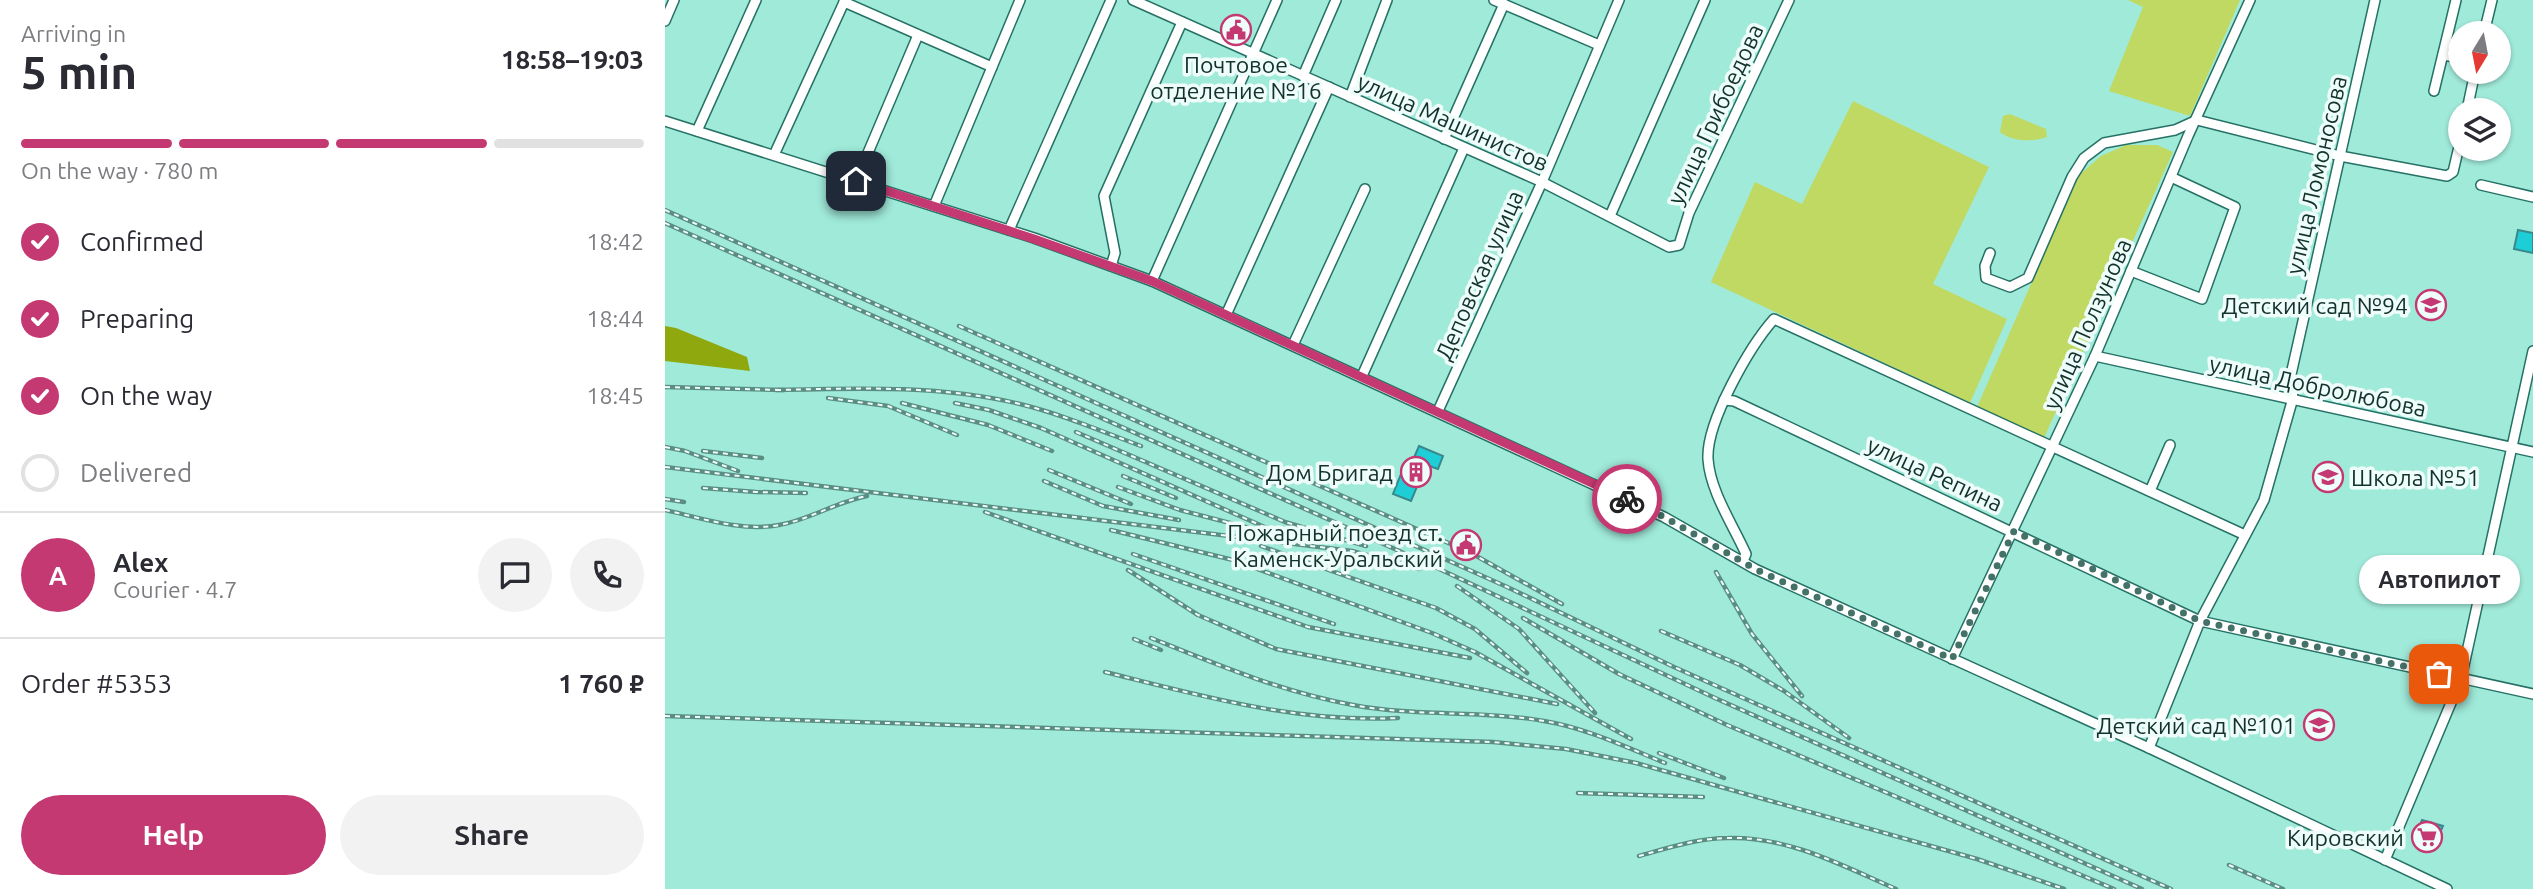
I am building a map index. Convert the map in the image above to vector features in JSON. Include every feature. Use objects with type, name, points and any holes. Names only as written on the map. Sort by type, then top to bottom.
[{"type":"street","points":[[665,21],[674,0]]},
{"type":"street","points":[[697,131],[756,0]]},
{"type":"street","points":[[934,206],[1020,0]]},
{"type":"street","points":[[1009,230],[1111,0]]},
{"type":"street","name":"улица Машинистов","points":[[1133,0],[1542,182],[1669,247],[1679,245]]},
{"type":"street","points":[[1152,281],[1277,0]]},
{"type":"street","points":[[1303,76],[1336,0]]},
{"type":"street","points":[[1350,97],[1387,0]]},
{"type":"street","points":[[1494,0],[1599,45]]},
{"type":"street","name":"Деповская улица","points":[[1438,411],[1542,182],[1619,0]]},
{"type":"street","points":[[1610,216],[1705,0]]},
{"type":"street","name":"улица Грибоедова","points":[[1679,245],[1689,213],[1789,0]]},
{"type":"street","name":"улица Ползунова","points":[[1952,659],[2095,356],[2188,136],[2250,0]]},
{"type":"street","name":"улица Ломоносова","points":[[2149,748],[2200,621],[2264,499],[2293,398],[2290,379],[2375,0]]},
{"type":"street","points":[[2434,91],[2456,0]]},
{"type":"street","points":[[2487,21],[2492,0]]},
{"type":"street","points":[[774,155],[844,1],[992,67]]},
{"type":"street","points":[[1444,139],[1504,4]]},
{"type":"street","points":[[1111,266],[1115,253],[1104,196],[1182,22]]},
{"type":"street","points":[[856,181],[918,35]]},
{"type":"street","points":[[2443,55],[2448,56]]},
{"type":"street","points":[[1226,315],[1329,87]]},
{"type":"street","points":[[1990,253],[1985,266],[1986,278],[2010,287],[2028,278],[2072,177],[2084,158],[2104,143],[2175,130],[2197,120],[2340,156],[2450,176],[2454,161]]},
{"type":"street","points":[[665,121],[1009,230],[1152,281],[1664,517],[1755,569],[2149,748],[2447,889]]},
{"type":"street","points":[[2175,130],[2188,136]]},
{"type":"street","points":[[1362,376],[1464,148]]},
{"type":"street","points":[[2131,271],[2202,299],[2235,207],[2171,177]]},
{"type":"street","points":[[2481,185],[2533,197]]},
{"type":"street","points":[[1293,345],[1365,189]]},
{"type":"street","points":[[1743,561],[1747,554],[1716,487],[1708,460],[1709,443],[1724,400],[1774,319],[2245,535]]},
{"type":"street","points":[[2385,860],[2461,679],[2533,351]]},
{"type":"street","name":"улица Добролюбова","points":[[2095,356],[2533,452]]},
{"type":"street","name":"улица Репина","points":[[1724,400],[1734,401],[2200,621],[2533,694]]},
{"type":"street","points":[[2150,491],[2170,445]]},
{"type":"green space","points":[[2128,0],[2240,0],[2190,116],[2109,91],[2143,7]]},
{"type":"green space","points":[[1853,101],[1989,167],[1933,284],[2007,319],[1970,403],[1711,282],[1755,182],[1802,204]]},
{"type":"green space","points":[[2010,114],[2046,129],[2047,137],[2023,140],[2010,138],[2000,132],[2003,116]]},
{"type":"green space","points":[[2126,145],[2157,145],[2173,152],[2044,438],[1977,407],[2079,175],[2101,156]]},
{"type":"green space","points":[[665,326],[747,357],[750,371],[665,361]]},
{"type":"building","points":[[2518,230],[2533,233],[2533,253],[2514,249]]},
{"type":"building","name":"Дом Бригад","points":[[1419,446],[1443,456],[1438,469],[1426,465],[1411,501],[1393,494],[1401,474],[1406,476]]},
{"type":"building","name":"Кировский","points":[[2422,820],[2443,826],[2432,850],[2416,843],[2414,839]]},
{"type":"railway","points":[[665,210],[1505,586],[1674,667],[2171,889]]},
{"type":"railway","points":[[665,223],[1435,567],[1715,698],[2142,889]]},
{"type":"railway","points":[[959,326],[1471,553],[1562,604]]},
{"type":"railway","points":[[665,387],[784,390]]},
{"type":"railway","points":[[776,390],[899,389],[990,398],[1051,413],[1141,446]]},
{"type":"railway","points":[[828,398],[888,406],[957,435]]},
{"type":"railway","points":[[902,403],[988,425],[1052,451]]},
{"type":"railway","points":[[955,403],[989,410],[1041,428],[1269,529]]},
{"type":"railway","points":[[1076,432],[1285,522],[1366,546]]},
{"type":"railway","points":[[665,447],[685,451],[738,471]]},
{"type":"railway","points":[[703,451],[762,458]]},
{"type":"railway","points":[[665,467],[1352,551],[1419,569]]},
{"type":"railway","points":[[1049,470],[1131,504]]},
{"type":"railway","points":[[1123,476],[1176,498]]},
{"type":"railway","points":[[1044,481],[1103,506],[1179,520]]},
{"type":"railway","points":[[1118,487],[1180,510],[1253,529]]},
{"type":"railway","points":[[703,488],[806,493]]},
{"type":"railway","points":[[665,510],[722,523],[765,527],[790,523],[867,496]]},
{"type":"railway","points":[[665,499],[684,502]]},
{"type":"railway","points":[[985,512],[1308,627],[1470,658]]},
{"type":"railway","points":[[1111,530],[1233,560],[1432,633],[1475,652],[1631,739]]},
{"type":"railway","points":[[1261,546],[1436,608],[1475,629],[1527,673]]},
{"type":"railway","points":[[1133,554],[1334,624]]},
{"type":"railway","points":[[1128,570],[1198,615],[1276,649],[1557,704]]},
{"type":"railway","points":[[1716,572],[1752,634],[1802,696]]},
{"type":"railway","points":[[1457,586],[1519,629],[1595,713]]},
{"type":"railway","points":[[1523,618],[1619,674],[1727,725],[2114,889]]},
{"type":"railway","points":[[1661,631],[1740,665],[1784,691],[1849,738]]},
{"type":"railway","points":[[1151,638],[1251,677],[1301,693],[1377,709],[1496,716],[1560,724],[1665,763]]},
{"type":"railway","points":[[1134,639],[1161,650]]},
{"type":"railway","points":[[1105,672],[1286,712],[1398,718]]},
{"type":"railway","points":[[665,716],[1493,742],[1566,749],[1636,763],[1977,859],[2064,889]]},
{"type":"railway","points":[[1659,753],[1724,778]]},
{"type":"railway","points":[[1578,793],[1703,797]]},
{"type":"railway","points":[[1639,856],[1706,840],[1750,839],[1815,854],[1896,889]]},
{"type":"railway","points":[[2229,865],[2283,889]]},
{"type":"way so far","points":[[1627,499],[1755,569],[1952,659],[2014,531],[2200,621],[2439,674]]},
{"type":"place","name":"Почтовое отделение №16","points":[[1236,30]]},
{"type":"place","name":"Детский сад №94","points":[[2431,305]]},
{"type":"place","name":"Дом Бригад","points":[[1416,472]]},
{"type":"place","name":"Школа №51","points":[[2328,477]]},
{"type":"place","name":"Пожарный поезд ст. Каменск-Уральский","points":[[1466,545]]},
{"type":"place","name":"Автопилот","points":[[2439,674]]},
{"type":"place","name":"Детский сад №101","points":[[2319,725]]},
{"type":"place","name":"Кировский","points":[[2427,837]]},
{"type":"route","points":[[856,181],[1152,281],[1627,499]]}]
